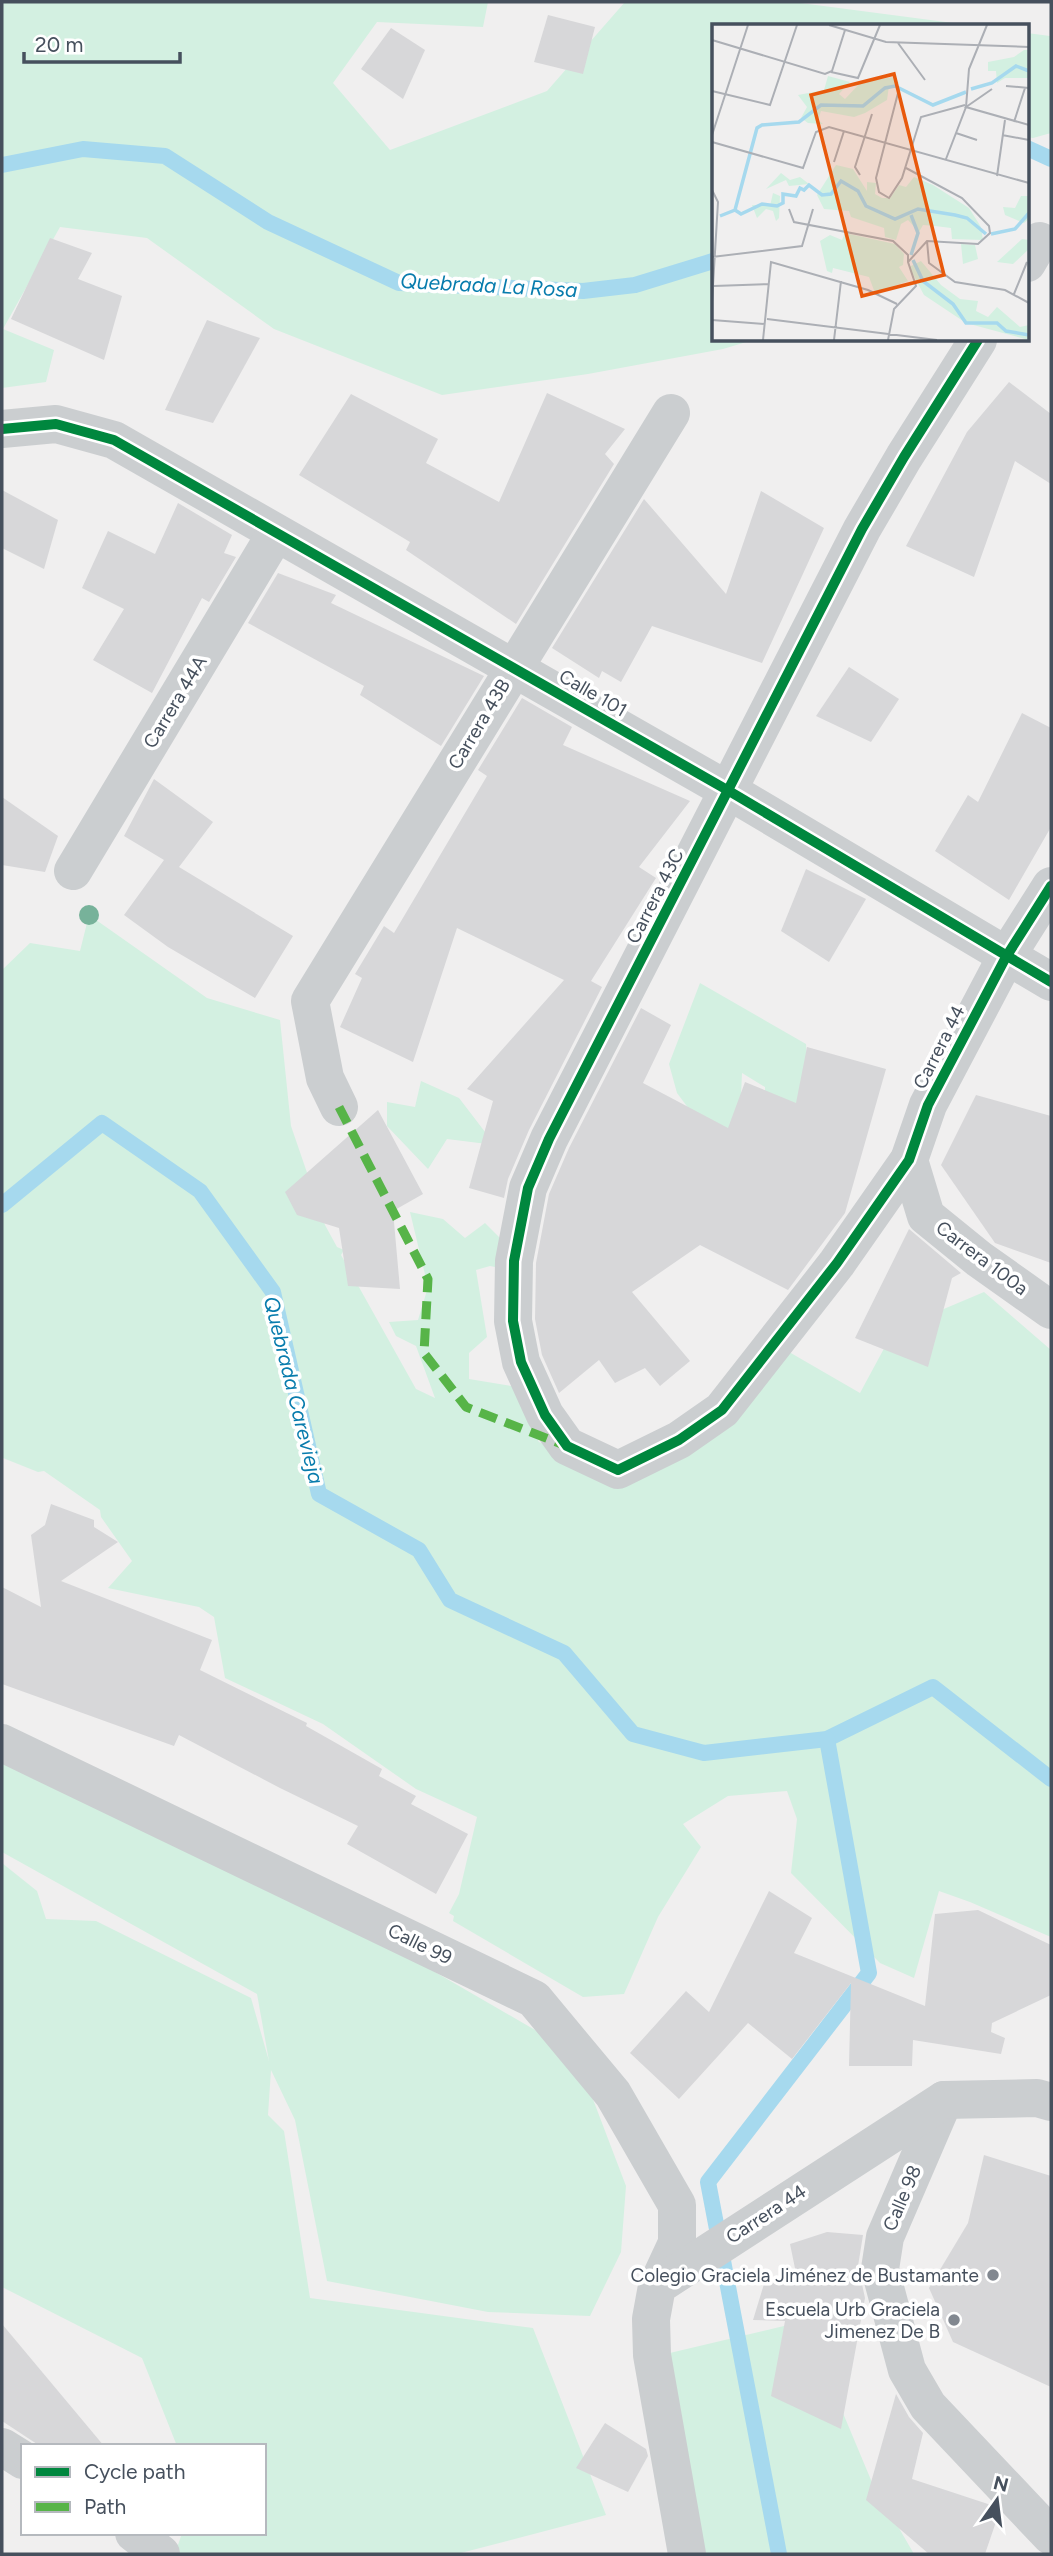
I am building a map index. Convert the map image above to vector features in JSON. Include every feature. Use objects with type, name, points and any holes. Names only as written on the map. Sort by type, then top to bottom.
[{"type":"street","name":"Carrera 43C","points":[[614,1469],[567,1446],[545,1415],[521,1362],[513,1321],[514,1261],[528,1188],[549,1139],[862,529],[977,341]]},
{"type":"street","name":"Carrera 43B","points":[[339,1107],[325,1078],[310,1000],[671,413]]},
{"type":"street","name":"Calle 101","points":[[2,429],[55,424],[114,440],[729,791],[1051,982]]},
{"type":"street","name":"Carrera 44A","points":[[73,871],[276,533]]},
{"type":"street","name":"Carrera 44","points":[[614,1469],[618,1470],[679,1440],[722,1410],[781,1337],[909,1160],[928,1105],[1006,957],[1051,886]]},
{"type":"street","name":"Carrera 100a","points":[[909,1160],[926,1216],[979,1259],[1051,1310]]},
{"type":"street","name":"Calle 99","points":[[2,1743],[534,1998],[613,2094],[677,2205],[677,2243],[657,2286]]},
{"type":"street","points":[[944,2100],[1037,2098],[1051,2102]]},
{"type":"street","name":"Carrera 44","points":[[657,2286],[944,2100]]},
{"type":"street","name":"Calle 98","points":[[944,2100],[885,2237],[880,2269],[907,2370],[928,2406],[1051,2536]]},
{"type":"street","points":[[657,2286],[651,2319],[652,2355],[688,2554]]},
{"type":"street","points":[[2,2447],[21,2459]]},
{"type":"street","points":[[137,2535],[162,2554]]},
{"type":"green space","points":[[2,2],[488,2],[483,27],[377,22],[333,83],[390,150],[547,91],[625,2],[793,2],[961,24],[712,24],[712,341],[750,341],[723,349],[588,374],[442,395],[274,329],[147,238],[60,227],[3,329],[54,350],[46,382],[2,388]]},
{"type":"green space","points":[[1028,33],[1050,36],[1051,39],[1051,133],[1028,137]]},
{"type":"green space","points":[[89,915],[207,998],[280,1020],[291,1126],[325,1225],[337,1247],[344,1250],[341,1255],[416,1389],[435,1398],[416,1346],[396,1336],[389,1322],[418,1320],[428,1287],[410,1212],[443,1219],[465,1238],[485,1223],[513,1251],[505,1269],[490,1266],[476,1270],[487,1337],[469,1353],[469,1379],[517,1387],[526,1418],[539,1442],[620,1475],[777,1345],[860,1393],[894,1330],[984,1292],[1051,1350],[1051,1937],[939,1891],[914,1978],[880,1963],[791,1873],[797,1819],[787,1791],[728,1796],[683,1824],[701,1847],[658,1917],[624,1994],[583,1997],[453,1921],[454,1916],[449,1913],[459,1894],[477,1817],[416,1789],[323,1724],[225,1678],[214,1617],[199,1607],[108,1588],[132,1561],[101,1517],[100,1510],[44,1471],[38,1472],[3,1458],[2,1455],[2,970],[30,943],[80,951]]},
{"type":"green space","points":[[700,983],[806,1044],[810,1098],[765,1132],[765,1087],[742,1073],[740,1120],[768,1158],[692,1113],[677,1093],[669,1064]]},
{"type":"green space","points":[[421,1081],[459,1098],[495,1145],[447,1139],[428,1169],[387,1126],[387,1102],[415,1107]]},
{"type":"green space","points":[[2,1761],[378,1939],[554,2041],[586,2081],[626,2186],[621,2252],[590,2316],[488,2312],[327,2281],[295,2120],[271,2070],[268,2115],[284,2131],[310,2298],[533,2328],[606,2515],[457,2554],[175,2554],[181,2535],[266,2535],[266,2444],[176,2444],[142,2358],[2,2287],[2,1863],[37,1891],[46,1919],[96,1921],[251,1998],[269,2061],[257,1994],[2,1852]]},
{"type":"green space","points":[[809,2320],[835,2394],[871,2480],[914,2554],[706,2554],[657,2356]]},
{"type":"building","points":[[548,15],[595,27],[583,74],[534,62]]},
{"type":"building","points":[[391,28],[425,50],[403,99],[361,69]]},
{"type":"building","points":[[50,238],[92,253],[78,279],[122,296],[104,360],[11,319]]},
{"type":"building","points":[[207,320],[260,338],[213,423],[165,410]]},
{"type":"building","points":[[1009,382],[1051,414],[1051,484],[1015,461],[974,577],[906,546],[967,432]]},
{"type":"building","points":[[547,393],[625,429],[605,454],[614,464],[516,624],[406,550],[410,542],[299,475],[351,394],[438,439],[426,463],[499,502]]},
{"type":"building","points":[[2,490],[58,520],[44,569],[2,548]]},
{"type":"building","points":[[761,491],[824,528],[762,663],[652,626],[621,682],[602,671],[599,678],[552,648],[644,499],[726,594]]},
{"type":"building","points":[[178,503],[232,535],[224,553],[236,557],[209,602],[202,598],[152,693],[93,660],[124,609],[82,588],[108,531],[155,554]]},
{"type":"building","points":[[278,573],[336,595],[331,603],[484,676],[441,746],[360,695],[364,686],[248,623]]},
{"type":"building","points":[[849,667],[899,699],[871,742],[816,716]]},
{"type":"building","points":[[522,698],[572,727],[563,745],[690,801],[639,867],[656,878],[591,981],[602,987],[529,1130],[508,1179],[504,1198],[469,1188],[493,1101],[467,1089],[564,980],[457,928],[413,1062],[340,1027],[362,978],[355,974],[384,926],[394,933],[487,776],[478,770]]},
{"type":"building","points":[[1022,713],[1051,728],[1051,827],[1009,900],[935,851],[968,795],[978,802]]},
{"type":"building","points":[[154,779],[213,822],[179,867],[293,936],[255,998],[168,947],[124,915],[164,860],[124,836]]},
{"type":"building","points":[[2,797],[58,836],[45,872],[2,865]]},
{"type":"building","points":[[806,869],[866,899],[829,962],[781,931]]},
{"type":"building","points":[[641,1008],[671,1025],[643,1083],[728,1128],[745,1082],[796,1103],[807,1047],[886,1069],[845,1213],[788,1290],[700,1245],[632,1292],[690,1361],[660,1386],[645,1368],[615,1383],[599,1360],[559,1393],[542,1355],[535,1319],[536,1263],[549,1194],[569,1148]]},
{"type":"building","points":[[976,1095],[1051,1116],[1051,1263],[995,1243],[941,1165]]},
{"type":"building","points":[[378,1110],[423,1194],[393,1211],[400,1289],[348,1286],[339,1228],[297,1215],[285,1192]]},
{"type":"building","points":[[909,1229],[961,1273],[952,1278],[928,1367],[855,1338]]},
{"type":"building","points":[[51,1504],[94,1520],[94,1527],[118,1542],[61,1581],[212,1640],[200,1670],[307,1723],[306,1726],[382,1769],[379,1776],[416,1796],[411,1804],[468,1834],[436,1894],[347,1844],[358,1826],[179,1735],[174,1746],[2,1684],[2,1587],[41,1607],[31,1535],[45,1525]]},
{"type":"building","points":[[769,1891],[812,1918],[794,1953],[925,2006],[935,1914],[978,1910],[1051,1945],[1051,1995],[992,2023],[991,2032],[1005,2038],[1001,2054],[913,2040],[912,2066],[849,2066],[851,1983],[792,2059],[748,2023],[679,2099],[630,2053],[686,1991],[709,2012]]},
{"type":"building","name":"Colegio Graciela Jiménez de Bustamante","points":[[984,2155],[1051,2176],[1051,2387],[953,2342],[929,2288],[968,2223]]},
{"type":"building","points":[[827,2232],[863,2235],[858,2266],[865,2298],[841,2429],[771,2396],[785,2321],[753,2320],[764,2284],[797,2278],[790,2244]]},
{"type":"building","points":[[2,2324],[102,2444],[37,2444],[2,2421]]},
{"type":"building","points":[[896,2394],[909,2417],[923,2433],[912,2479],[991,2505],[999,2513],[985,2554],[929,2554],[866,2500]]},
{"type":"building","points":[[605,2423],[646,2449],[648,2456],[628,2492],[576,2468]]},
{"type":"waterway","name":"Quebrada La Rosa","points":[[1028,148],[1051,159]]},
{"type":"waterway","name":"Quebrada La Rosa","points":[[2,165],[83,149],[165,156],[268,222],[399,283],[583,291],[635,285],[712,261]]},
{"type":"waterway","name":"Quebrada Carevieja","points":[[2,1205],[102,1123],[200,1191],[273,1292],[319,1494],[419,1550],[450,1600],[564,1653],[633,1734],[704,1753],[827,1739],[933,1687],[1051,1779]]},
{"type":"waterway","points":[[779,2554],[708,2182],[869,1973],[827,1739]]},
{"type":"marked path","points":[[339,1107],[428,1279],[424,1353],[466,1407],[564,1445]]},
{"type":"cycle path","points":[[977,341],[862,529],[549,1139],[528,1188],[514,1261],[513,1321],[521,1362],[545,1415],[567,1446],[618,1470],[679,1440],[722,1410],[837,1263],[909,1160],[928,1105],[1006,957],[1051,886]]},
{"type":"cycle path","points":[[2,429],[56,424],[114,440],[729,791],[1051,982]]},
{"type":"place","name":"Colegio Graciela Jiménez de Bustamante","points":[[993,2275]]},
{"type":"place","name":"Escuela Urb Graciela Jimenez De B","points":[[954,2320]]}]
